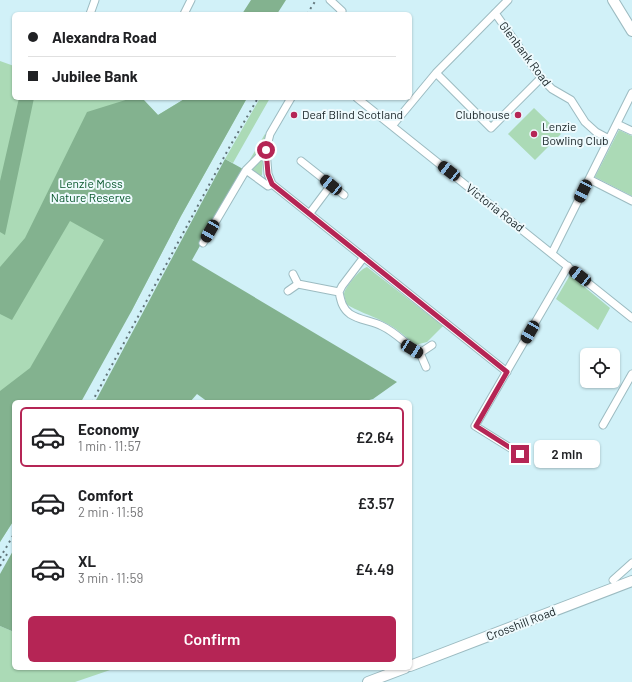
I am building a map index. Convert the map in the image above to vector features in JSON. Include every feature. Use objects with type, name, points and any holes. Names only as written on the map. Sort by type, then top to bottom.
[{"type":"main road","points":[[613,0],[632,31]]},
{"type":"main road","name":"Crosshill Road","points":[[412,665],[632,581]]},
{"type":"main road","points":[[368,682],[400,670]]},
{"type":"street","points":[[91,12],[95,0]]},
{"type":"street","points":[[185,12],[191,0]]},
{"type":"street","points":[[330,0],[341,12]]},
{"type":"street","points":[[392,126],[436,73],[508,0]]},
{"type":"street","name":"Glenbank Road","points":[[495,13],[541,78],[552,89],[571,100],[585,122],[596,132],[609,139]]},
{"type":"street","points":[[436,73],[491,128],[541,78]]},
{"type":"street","points":[[552,253],[632,93]]},
{"type":"street","points":[[290,100],[270,134],[266,150],[268,174],[272,184],[507,372]]},
{"type":"street","name":"Victoria Road","points":[[360,100],[632,318]]},
{"type":"street","points":[[617,124],[632,131]]},
{"type":"street","points":[[203,243],[246,170],[266,150]]},
{"type":"street","points":[[301,161],[344,196]]},
{"type":"street","points":[[246,170],[268,186],[272,184]]},
{"type":"street","points":[[589,179],[632,201]]},
{"type":"street","points":[[310,213],[331,185]]},
{"type":"street","points":[[338,292],[364,257]]},
{"type":"street","points":[[520,454],[476,426],[568,266]]},
{"type":"street","points":[[293,274],[298,284]]},
{"type":"street","points":[[288,291],[298,284],[338,292]]},
{"type":"street","points":[[338,292],[342,305],[350,314],[382,326],[397,335],[412,349],[420,353],[426,367]]},
{"type":"street","points":[[420,353],[432,345]]},
{"type":"street","points":[[604,425],[632,374]]},
{"type":"street","points":[[613,580],[632,563]]},
{"type":"green space","points":[[251,0],[286,0],[278,12],[243,12]]},
{"type":"green space","name":"Lenzie Moss Nature Reserve","points":[[0,61],[12,65],[12,100],[144,100],[158,115],[183,100],[246,100],[181,216],[131,312],[17,400],[12,400],[12,523],[0,542]]},
{"type":"green space","points":[[19,100],[34,100],[5,235],[0,232],[0,181]]},
{"type":"green space","name":"Lenzie Moss Nature Reserve","points":[[126,100],[144,100],[158,115],[183,100],[246,100],[181,216],[131,312],[82,400],[12,400],[12,523],[0,542],[0,391],[30,368],[104,240],[70,221],[12,320],[0,314],[0,267],[25,238],[87,112]]},
{"type":"green space","points":[[259,100],[269,100],[233,163],[225,159]]},
{"type":"green space","name":"Lenzie Bowling Club","points":[[534,108],[561,134],[535,160],[508,134]]},
{"type":"green space","points":[[619,130],[632,136],[632,196],[595,177]]},
{"type":"green space","points":[[265,134],[263,149],[251,162],[249,161]]},
{"type":"green space","points":[[263,157],[262,175],[260,177],[250,168]]},
{"type":"green space","points":[[225,159],[243,169],[192,260],[397,382],[369,400],[205,400],[197,394],[192,400],[96,400]]},
{"type":"green space","points":[[367,267],[443,326],[427,342],[415,345],[391,326],[346,304],[344,294],[347,287],[357,274]]},
{"type":"green space","points":[[570,275],[610,308],[598,330],[556,299]]},
{"type":"green space","points":[[12,553],[12,631],[0,626],[0,574]]},
{"type":"green space","points":[[0,626],[12,631],[12,670],[110,670],[75,682],[0,682]]},
{"type":"railway","points":[[308,12],[316,0]]},
{"type":"railway","points":[[93,400],[229,148],[257,100]]},
{"type":"railway","points":[[0,558],[12,537]]},
{"type":"railway","points":[[0,566],[7,554]]},
{"type":"place","name":"Deaf Blind Scotland","points":[[294,115]]},
{"type":"place","name":"Clubhouse","points":[[518,115]]},
{"type":"place","name":"Lenzie Bowling Club","points":[[534,134]]},
{"type":"route","points":[[266,150],[268,174],[272,184],[507,372],[476,426],[520,454]]}]
